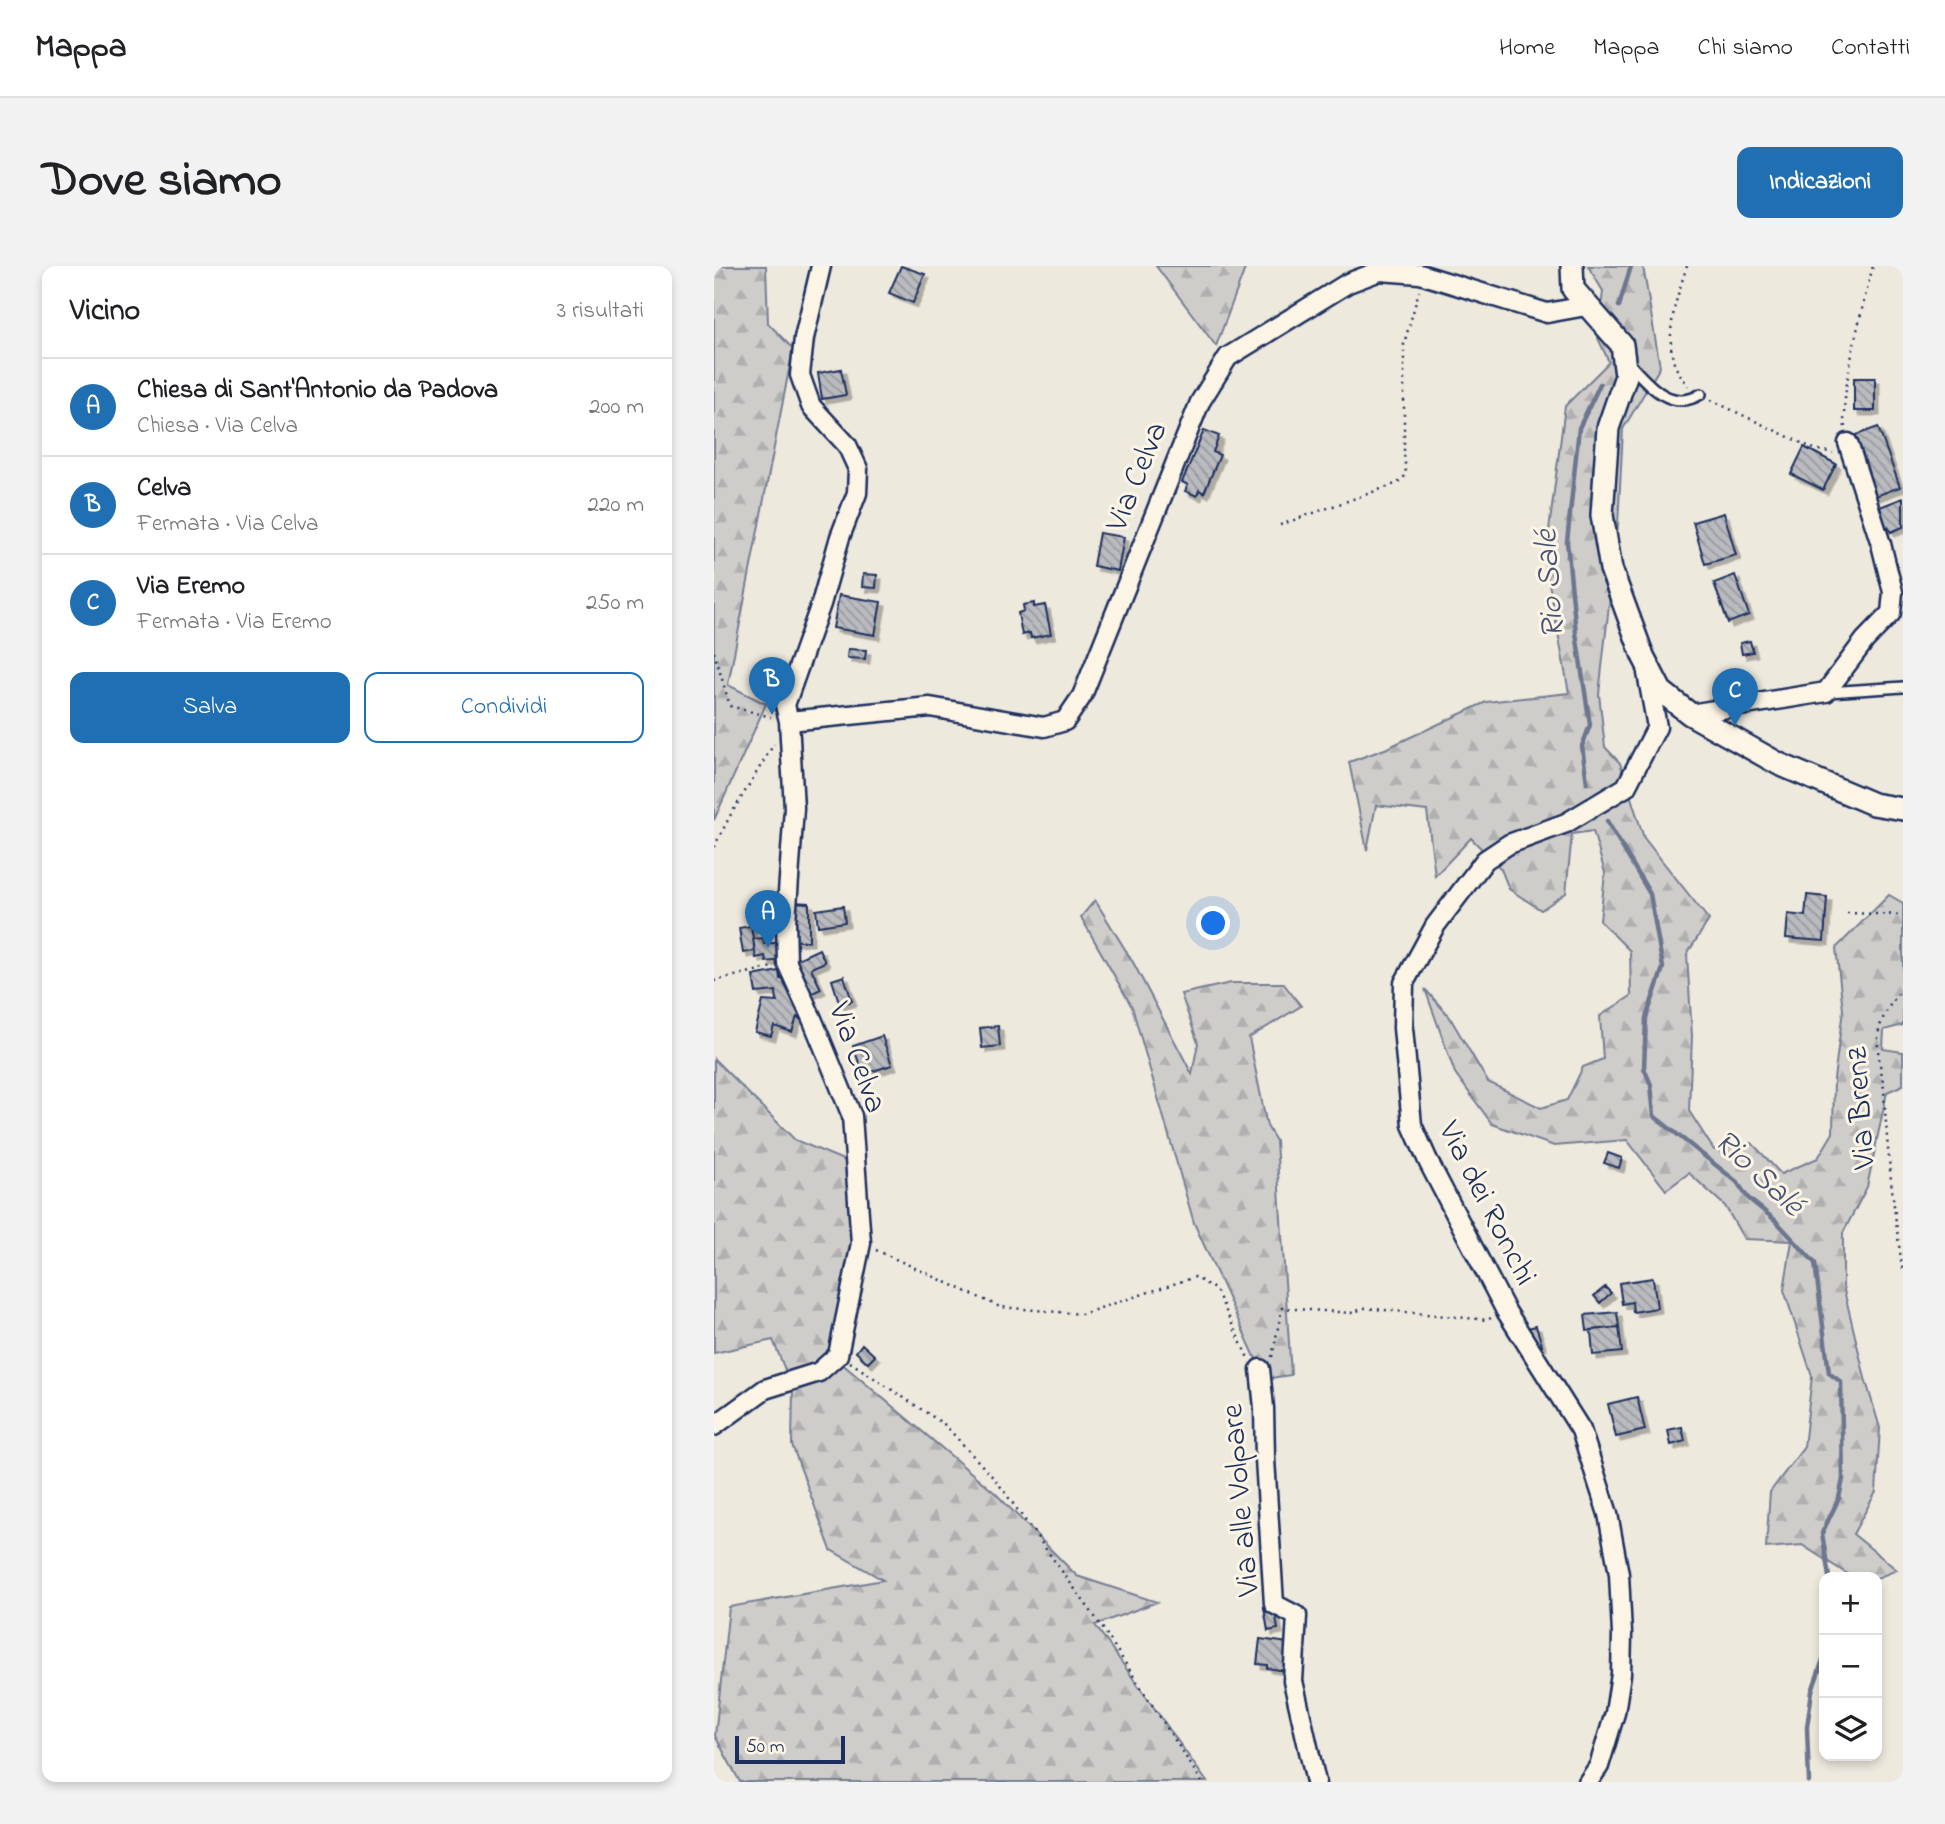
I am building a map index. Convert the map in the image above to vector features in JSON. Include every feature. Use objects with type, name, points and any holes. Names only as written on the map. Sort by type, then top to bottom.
[{"type":"street","name":"Via Celva","points":[[821,266],[804,338],[800,375],[811,406],[847,445],[858,469],[858,481],[857,493],[840,537],[821,604],[785,705],[789,721],[794,808],[786,921],[787,963],[852,1116],[861,1243],[838,1355]]},
{"type":"street","points":[[1573,266],[1573,289],[1622,345],[1626,376],[1608,428],[1602,515],[1611,569],[1643,656],[1661,691],[1690,714],[1779,764],[1873,804],[1903,809]]},
{"type":"street","name":"Via Celva","points":[[789,721],[930,707],[1044,727],[1065,721],[1082,696],[1200,402],[1228,357],[1348,283],[1380,271],[1420,274],[1547,313],[1586,306]]},
{"type":"street","points":[[1690,714],[1826,692],[1865,640],[1891,613],[1893,592],[1881,544],[1848,443]]},
{"type":"street","name":"Via dei Ronchi","points":[[1588,1782],[1599,1766],[1617,1700],[1621,1674],[1619,1574],[1608,1514],[1581,1430],[1506,1311],[1412,1125],[1403,1028],[1404,983],[1434,926],[1485,860],[1509,844],[1566,823],[1626,787],[1657,727],[1643,656]]},
{"type":"street","points":[[714,1426],[765,1389],[819,1372],[838,1355]]},
{"type":"street","name":"Via alle Volpare","points":[[1260,1369],[1265,1408],[1265,1459],[1274,1604],[1297,1616],[1293,1681],[1316,1782]]},
{"type":"lane","points":[[1624,358],[1656,391],[1675,401],[1691,400],[1701,394]]},
{"type":"lane","points":[[1826,692],[1903,687]]},
{"type":"path","points":[[1687,266],[1676,297],[1671,333],[1674,364],[1691,389],[1814,449],[1834,453],[1848,443],[1843,417],[1872,266]]},
{"type":"path","points":[[1280,525],[1398,483],[1406,475],[1405,344],[1419,293],[1420,274]]},
{"type":"path","points":[[714,652],[730,706],[789,721]]},
{"type":"path","points":[[714,847],[774,745]]},
{"type":"path","points":[[1847,913],[1903,915]]},
{"type":"path","points":[[714,981],[787,963]]},
{"type":"path","name":"Via Brenz","points":[[1903,988],[1885,1014],[1879,1031],[1878,1047],[1891,1188],[1903,1273]]},
{"type":"path","points":[[861,1243],[1000,1307],[1082,1314],[1195,1277],[1216,1290],[1251,1365],[1260,1369],[1272,1358],[1282,1308],[1351,1312],[1365,1308],[1487,1320],[1506,1311]]},
{"type":"path","points":[[838,1355],[945,1425],[998,1483],[1098,1621],[1202,1782]]},
{"type":"green space","points":[[714,266],[766,266],[768,323],[793,349],[728,685],[766,704],[714,820]]},
{"type":"green space","points":[[1156,266],[1246,266],[1216,346]]},
{"type":"green space","points":[[1588,266],[1643,266],[1660,367],[1623,429],[1618,525],[1599,694],[1605,747],[1620,763],[1644,838],[1709,920],[1687,954],[1692,1036],[1689,1111],[1714,1150],[1752,1143],[1781,1174],[1818,1158],[1833,1133],[1834,1079],[1843,1010],[1836,948],[1889,895],[1903,903],[1903,1025],[1884,1030],[1883,1049],[1903,1052],[1903,1085],[1887,1092],[1867,1187],[1843,1233],[1843,1286],[1880,1428],[1876,1492],[1853,1534],[1897,1570],[1882,1576],[1882,1572],[1844,1572],[1802,1545],[1766,1548],[1770,1492],[1804,1447],[1812,1376],[1784,1290],[1792,1241],[1744,1239],[1725,1206],[1689,1173],[1666,1190],[1627,1140],[1554,1146],[1492,1124],[1455,1073],[1425,989],[1449,1016],[1488,1082],[1541,1108],[1567,1100],[1583,1067],[1603,1059],[1600,1016],[1631,996],[1630,951],[1600,921],[1605,873],[1593,831],[1572,834],[1566,893],[1541,910],[1509,889],[1501,869],[1471,838],[1435,876],[1427,811],[1376,805],[1367,850],[1349,762],[1385,749],[1486,702],[1569,693],[1545,561],[1565,406],[1609,362],[1598,338],[1603,291]]},
{"type":"green space","points":[[1095,900],[1134,964],[1192,1074],[1198,1043],[1181,994],[1231,983],[1283,983],[1301,1006],[1249,1038],[1267,1126],[1276,1141],[1291,1375],[1265,1379],[1194,1223],[1132,1007],[1081,917]]},
{"type":"green space","points":[[714,1059],[795,1140],[853,1164],[855,1242],[833,1356],[995,1493],[1077,1576],[1157,1602],[1095,1625],[1207,1782],[740,1782],[715,1736],[729,1607],[883,1580],[831,1550],[792,1445],[793,1390],[773,1340],[714,1353]]},
{"type":"building","points":[[901,266],[925,274],[913,303],[889,293]]},
{"type":"building","points":[[841,369],[846,395],[822,399],[818,373]]},
{"type":"building","points":[[1854,378],[1875,378],[1875,411],[1854,411]]},
{"type":"building","points":[[1878,427],[1900,487],[1873,497],[1851,437]]},
{"type":"building","points":[[1204,430],[1219,436],[1213,452],[1220,455],[1204,493],[1199,490],[1197,496],[1185,491],[1188,485],[1182,482]]},
{"type":"building","points":[[1804,447],[1836,464],[1823,490],[1791,474]]},
{"type":"building","points":[[1903,498],[1903,527],[1891,532],[1888,527],[1882,530],[1872,510]]},
{"type":"building","points":[[1724,513],[1736,555],[1705,564],[1693,522]]},
{"type":"building","points":[[1099,533],[1124,537],[1118,571],[1093,566]]},
{"type":"building","points":[[863,574],[877,575],[876,588],[862,587]]},
{"type":"building","points":[[1735,575],[1749,615],[1728,623],[1714,583]]},
{"type":"building","points":[[839,595],[881,602],[875,635],[833,628]]},
{"type":"building","points":[[1034,603],[1034,607],[1045,605],[1051,634],[1031,638],[1030,633],[1022,635],[1018,613],[1024,611],[1023,605]]},
{"type":"building","points":[[1750,641],[1753,652],[1742,654],[1740,643]]},
{"type":"building","points":[[848,649],[866,650],[865,659],[847,658]]},
{"type":"building","points":[[1807,895],[1827,897],[1824,941],[1786,938],[1788,914],[1805,916]]},
{"type":"building","points":[[792,902],[809,903],[809,941],[792,941]]},
{"type":"building","points":[[843,906],[845,922],[818,926],[816,910]]},
{"type":"building","points":[[751,926],[755,951],[743,953],[739,928]]},
{"type":"building","points":[[763,938],[764,944],[781,942],[781,960],[766,962],[765,956],[756,958],[753,939]]},
{"type":"building","points":[[819,949],[825,962],[811,968],[821,989],[806,996],[791,962]]},
{"type":"building","points":[[779,971],[780,979],[792,977],[804,1007],[800,1019],[797,1017],[792,1032],[774,1026],[771,1036],[755,1032],[763,1001],[777,1002],[776,991],[756,993],[753,976]]},
{"type":"building","points":[[844,976],[852,1001],[840,1005],[832,980]]},
{"type":"building","points":[[998,1026],[1000,1046],[982,1048],[980,1028]]},
{"type":"building","points":[[882,1036],[892,1065],[863,1074],[853,1046]]},
{"type":"building","points":[[1608,1153],[1622,1158],[1619,1168],[1604,1163]]},
{"type":"building","points":[[1653,1278],[1657,1308],[1633,1312],[1632,1302],[1622,1304],[1619,1283]]},
{"type":"building","points":[[1605,1287],[1611,1293],[1600,1303],[1594,1296]]},
{"type":"building","points":[[1617,1312],[1619,1327],[1587,1331],[1585,1315]]},
{"type":"building","points":[[1536,1326],[1542,1345],[1532,1348],[1527,1328]]},
{"type":"building","points":[[1619,1327],[1622,1352],[1593,1355],[1591,1330]]},
{"type":"building","points":[[862,1344],[875,1356],[868,1363],[856,1352]]},
{"type":"building","points":[[1637,1397],[1645,1430],[1616,1437],[1608,1404]]},
{"type":"building","points":[[1682,1427],[1685,1441],[1671,1445],[1668,1430]]},
{"type":"building","points":[[1274,1606],[1278,1629],[1268,1631],[1264,1608]]},
{"type":"building","points":[[1260,1639],[1289,1643],[1286,1671],[1257,1664]]},
{"type":"waterway","name":"Rio Salé","points":[[1619,306],[1631,266]]},
{"type":"waterway","name":"Rio Salé","points":[[1587,783],[1582,746],[1590,725],[1576,633],[1567,542],[1579,428],[1600,384]]},
{"type":"waterway","name":"Rio Salé","points":[[1607,821],[1650,894],[1663,968],[1646,1018],[1644,1068],[1651,1085],[1654,1116],[1737,1182],[1748,1198],[1775,1220],[1815,1263],[1829,1373],[1841,1382],[1843,1479],[1839,1498],[1822,1533],[1828,1572]]},
{"type":"waterway","name":"Rio Salé","points":[[1809,1782],[1807,1727],[1812,1691],[1819,1671]]},
{"type":"place","name":"Celva","points":[[772,715]]},
{"type":"place","name":"Via Eremo","points":[[1735,726]]},
{"type":"place","name":"Chiesa di Sant'Antonio da Padova","points":[[768,948]]}]
